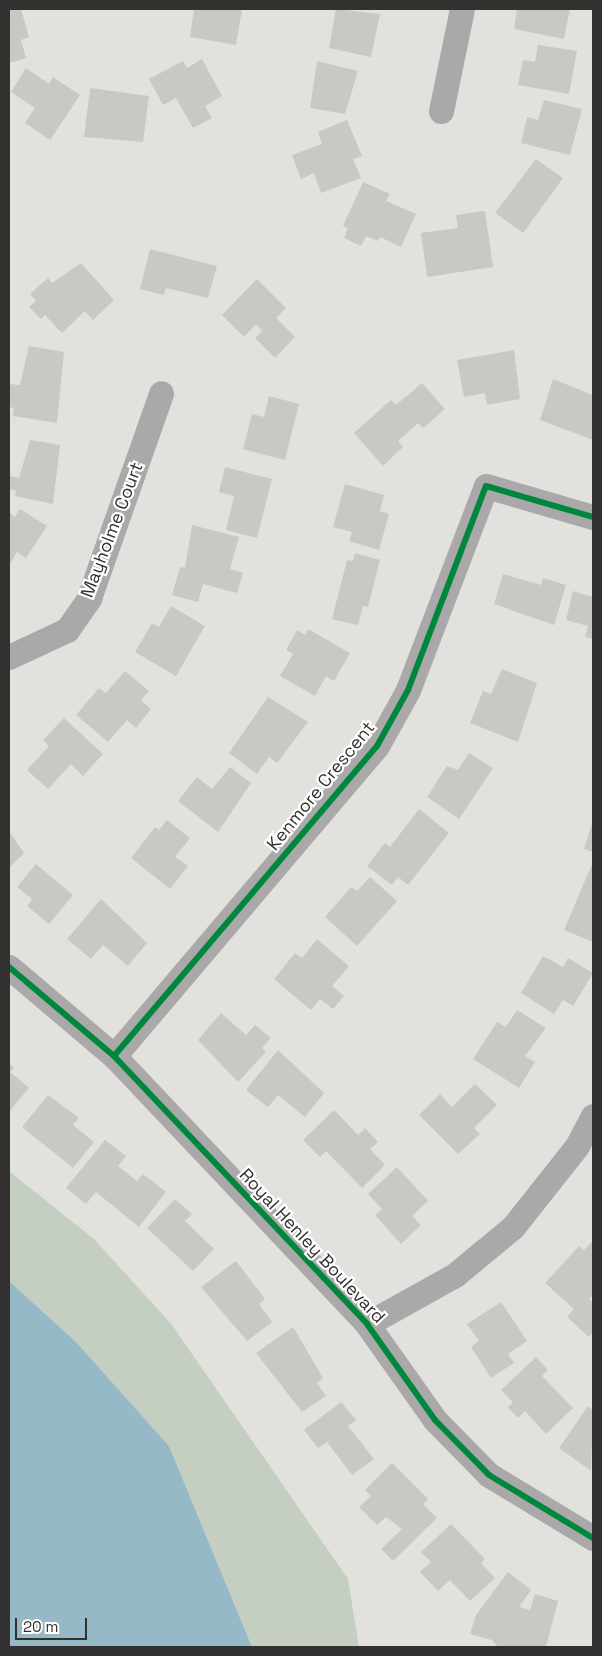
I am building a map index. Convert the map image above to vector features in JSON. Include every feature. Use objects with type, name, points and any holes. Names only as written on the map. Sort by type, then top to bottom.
[{"type":"street","points":[[441,112],[462,9]]},
{"type":"street","name":"Mayholme Court","points":[[9,657],[67,630],[89,598],[161,393]]},
{"type":"street","name":"Kenmore Crescent","points":[[114,1056],[377,746],[408,690],[486,486],[593,517]]},
{"type":"street","name":"Royal Henley Boulevard","points":[[9,967],[114,1056],[367,1324],[435,1420],[489,1475],[593,1538]]},
{"type":"street","points":[[367,1324],[456,1275],[513,1227],[577,1146],[593,1116]]},
{"type":"green space","points":[[9,1171],[94,1239],[172,1325],[348,1579],[359,1647],[252,1647],[169,1446],[76,1342],[9,1281]]},
{"type":"water","points":[[9,1281],[76,1342],[169,1446],[252,1647],[9,1647]]},
{"type":"building","points":[[9,9],[21,9],[29,37],[21,40],[26,58],[9,63]]},
{"type":"building","points":[[194,9],[242,9],[236,45],[190,37]]},
{"type":"building","points":[[336,9],[380,14],[371,57],[329,48]]},
{"type":"building","points":[[517,9],[570,9],[564,39],[514,29]]},
{"type":"building","points":[[538,45],[577,51],[569,94],[518,85],[523,60],[535,62]]},
{"type":"building","points":[[202,59],[222,96],[205,106],[212,118],[193,128],[176,98],[163,105],[149,79],[183,61],[187,68]]},
{"type":"building","points":[[317,61],[358,71],[345,114],[310,108]]},
{"type":"building","points":[[26,68],[49,84],[53,77],[80,95],[50,140],[25,123],[35,108],[11,92]]},
{"type":"building","points":[[90,88],[149,96],[143,142],[84,137]]},
{"type":"building","points":[[544,100],[582,109],[570,155],[521,143],[527,117],[538,120]]},
{"type":"building","points":[[347,120],[362,156],[353,159],[361,178],[321,193],[314,173],[301,179],[292,155],[322,144],[318,132]]},
{"type":"building","points":[[536,159],[563,178],[523,233],[495,213]]},
{"type":"building","points":[[363,182],[390,194],[386,201],[416,214],[401,247],[380,237],[378,241],[366,236],[361,246],[344,238],[348,228],[343,226]]},
{"type":"building","points":[[485,211],[493,267],[427,277],[421,233],[458,228],[456,215]]},
{"type":"building","points":[[150,249],[217,266],[208,298],[166,288],[164,295],[140,289]]},
{"type":"building","points":[[81,263],[114,300],[93,320],[85,311],[62,333],[45,315],[41,319],[29,307],[36,301],[30,294],[48,278],[52,283]]},
{"type":"building","points":[[257,279],[286,308],[276,318],[295,337],[275,358],[255,338],[262,331],[256,324],[244,337],[222,315]]},
{"type":"building","points":[[29,346],[64,352],[57,423],[13,416],[14,408],[9,407],[9,384],[20,385]]},
{"type":"building","points":[[514,350],[520,399],[487,405],[485,393],[464,397],[457,360]]},
{"type":"building","points":[[553,379],[593,395],[593,440],[540,420]]},
{"type":"building","points":[[422,383],[445,409],[423,428],[418,423],[398,441],[403,447],[383,466],[354,433],[391,400],[396,405]]},
{"type":"building","points":[[269,396],[299,404],[285,460],[243,449],[252,414],[264,417]]},
{"type":"building","points":[[30,440],[60,445],[53,504],[15,496],[16,491],[9,489],[9,476],[19,478]]},
{"type":"building","points":[[225,467],[272,479],[257,538],[226,530],[234,496],[219,492]]},
{"type":"building","points":[[345,484],[384,495],[380,511],[389,514],[379,550],[349,541],[352,532],[333,527]]},
{"type":"building","points":[[20,509],[47,526],[26,558],[17,552],[9,566],[9,512],[15,517]]},
{"type":"building","points":[[192,525],[239,537],[230,569],[243,573],[237,593],[203,584],[198,602],[172,595],[180,567],[185,568]]},
{"type":"building","points":[[355,553],[380,560],[368,607],[363,606],[358,625],[332,619],[347,560],[353,561]]},
{"type":"building","points":[[503,574],[541,585],[543,578],[566,585],[554,625],[494,604]]},
{"type":"building","points":[[573,591],[593,597],[593,639],[585,637],[588,626],[566,620]]},
{"type":"building","points":[[171,606],[205,626],[176,676],[135,652],[152,623],[159,627]]},
{"type":"building","points":[[308,629],[350,653],[334,681],[326,676],[315,696],[280,676],[293,654],[286,650],[297,630],[305,635]]},
{"type":"building","points":[[502,669],[537,683],[518,742],[470,723],[483,691],[491,694]]},
{"type":"building","points":[[125,671],[149,691],[141,700],[151,709],[136,728],[127,720],[108,742],[76,715],[99,688],[106,693]]},
{"type":"building","points":[[268,697],[308,722],[277,763],[269,757],[257,774],[229,753]]},
{"type":"building","points":[[64,718],[103,754],[83,776],[71,764],[48,789],[27,770],[49,746],[43,740]]},
{"type":"building","points":[[469,753],[493,768],[459,819],[427,797],[447,766],[458,770]]},
{"type":"building","points":[[230,767],[251,783],[218,832],[178,801],[197,777],[212,789]]},
{"type":"building","points":[[419,809],[449,833],[408,885],[398,877],[392,885],[367,866],[385,843],[390,847]]},
{"type":"building","points":[[167,820],[190,838],[175,857],[188,866],[170,889],[131,858],[155,827],[159,830]]},
{"type":"building","points":[[593,820],[593,852],[584,849]]},
{"type":"building","points":[[9,831],[24,853],[9,868]]},
{"type":"building","points":[[593,862],[593,942],[564,930]]},
{"type":"building","points":[[36,864],[73,895],[49,924],[27,906],[32,899],[17,887]]},
{"type":"building","points":[[370,877],[397,901],[357,946],[325,917],[351,887],[357,891]]},
{"type":"building","points":[[101,899],[147,943],[128,966],[103,945],[91,959],[67,939]]},
{"type":"building","points":[[317,939],[349,966],[332,986],[344,996],[333,1009],[320,999],[311,1010],[274,979],[295,953],[302,958]]},
{"type":"building","points":[[543,956],[563,967],[568,958],[593,973],[573,1006],[563,1000],[554,1014],[521,993]]},
{"type":"building","points":[[517,1010],[546,1028],[525,1056],[535,1062],[519,1088],[473,1059],[497,1022],[506,1027]]},
{"type":"building","points":[[221,1013],[246,1035],[255,1025],[271,1038],[262,1048],[266,1052],[238,1082],[198,1040]]},
{"type":"building","points":[[278,1050],[324,1093],[305,1117],[278,1095],[268,1107],[246,1090]]},
{"type":"building","points":[[9,1063],[14,1068],[10,1072],[29,1088],[9,1112]]},
{"type":"building","points":[[475,1084],[497,1105],[474,1128],[480,1134],[458,1154],[419,1115],[440,1094],[452,1107]]},
{"type":"building","points":[[48,1095],[79,1118],[73,1125],[94,1142],[73,1168],[22,1127]]},
{"type":"building","points":[[334,1110],[358,1135],[365,1128],[378,1142],[370,1149],[385,1165],[362,1188],[326,1151],[320,1157],[303,1140]]},
{"type":"building","points":[[105,1140],[126,1156],[118,1166],[137,1181],[143,1174],[166,1192],[139,1227],[96,1192],[86,1204],[66,1188]]},
{"type":"building","points":[[397,1167],[428,1201],[412,1216],[421,1225],[401,1244],[375,1215],[382,1209],[368,1194]]},
{"type":"building","points":[[175,1199],[192,1214],[185,1221],[214,1249],[193,1271],[147,1228]]},
{"type":"building","points":[[593,1241],[593,1295],[589,1299],[593,1303],[593,1332],[589,1337],[567,1317],[574,1309],[545,1283],[579,1246],[584,1250]]},
{"type":"building","points":[[236,1261],[265,1299],[259,1304],[272,1322],[247,1341],[201,1287]]},
{"type":"building","points":[[501,1302],[527,1341],[508,1354],[514,1363],[491,1378],[471,1347],[479,1341],[467,1324]]},
{"type":"building","points":[[293,1327],[323,1378],[317,1383],[326,1396],[302,1412],[256,1353]]},
{"type":"building","points":[[536,1357],[548,1370],[542,1376],[573,1408],[546,1434],[525,1411],[518,1418],[508,1407],[513,1402],[501,1390]]},
{"type":"building","points":[[341,1402],[356,1420],[348,1426],[374,1459],[352,1475],[327,1442],[318,1448],[304,1430]]},
{"type":"building","points":[[588,1406],[593,1410],[591,1471],[559,1448]]},
{"type":"building","points":[[392,1463],[428,1499],[423,1504],[437,1518],[393,1561],[381,1549],[402,1529],[386,1517],[377,1525],[359,1507],[371,1496],[365,1490]]},
{"type":"building","points":[[451,1524],[485,1559],[481,1563],[495,1578],[470,1601],[450,1580],[438,1591],[420,1572],[431,1562],[421,1552]]},
{"type":"building","points":[[508,1572],[531,1590],[519,1607],[530,1610],[535,1594],[558,1601],[546,1647],[498,1647],[492,1640],[470,1634],[476,1615]]},
{"type":"cycle path","points":[[114,1056],[377,746],[408,690],[486,486],[593,517]]},
{"type":"cycle path","points":[[9,967],[114,1056],[367,1324],[435,1420],[489,1475],[593,1538]]}]
